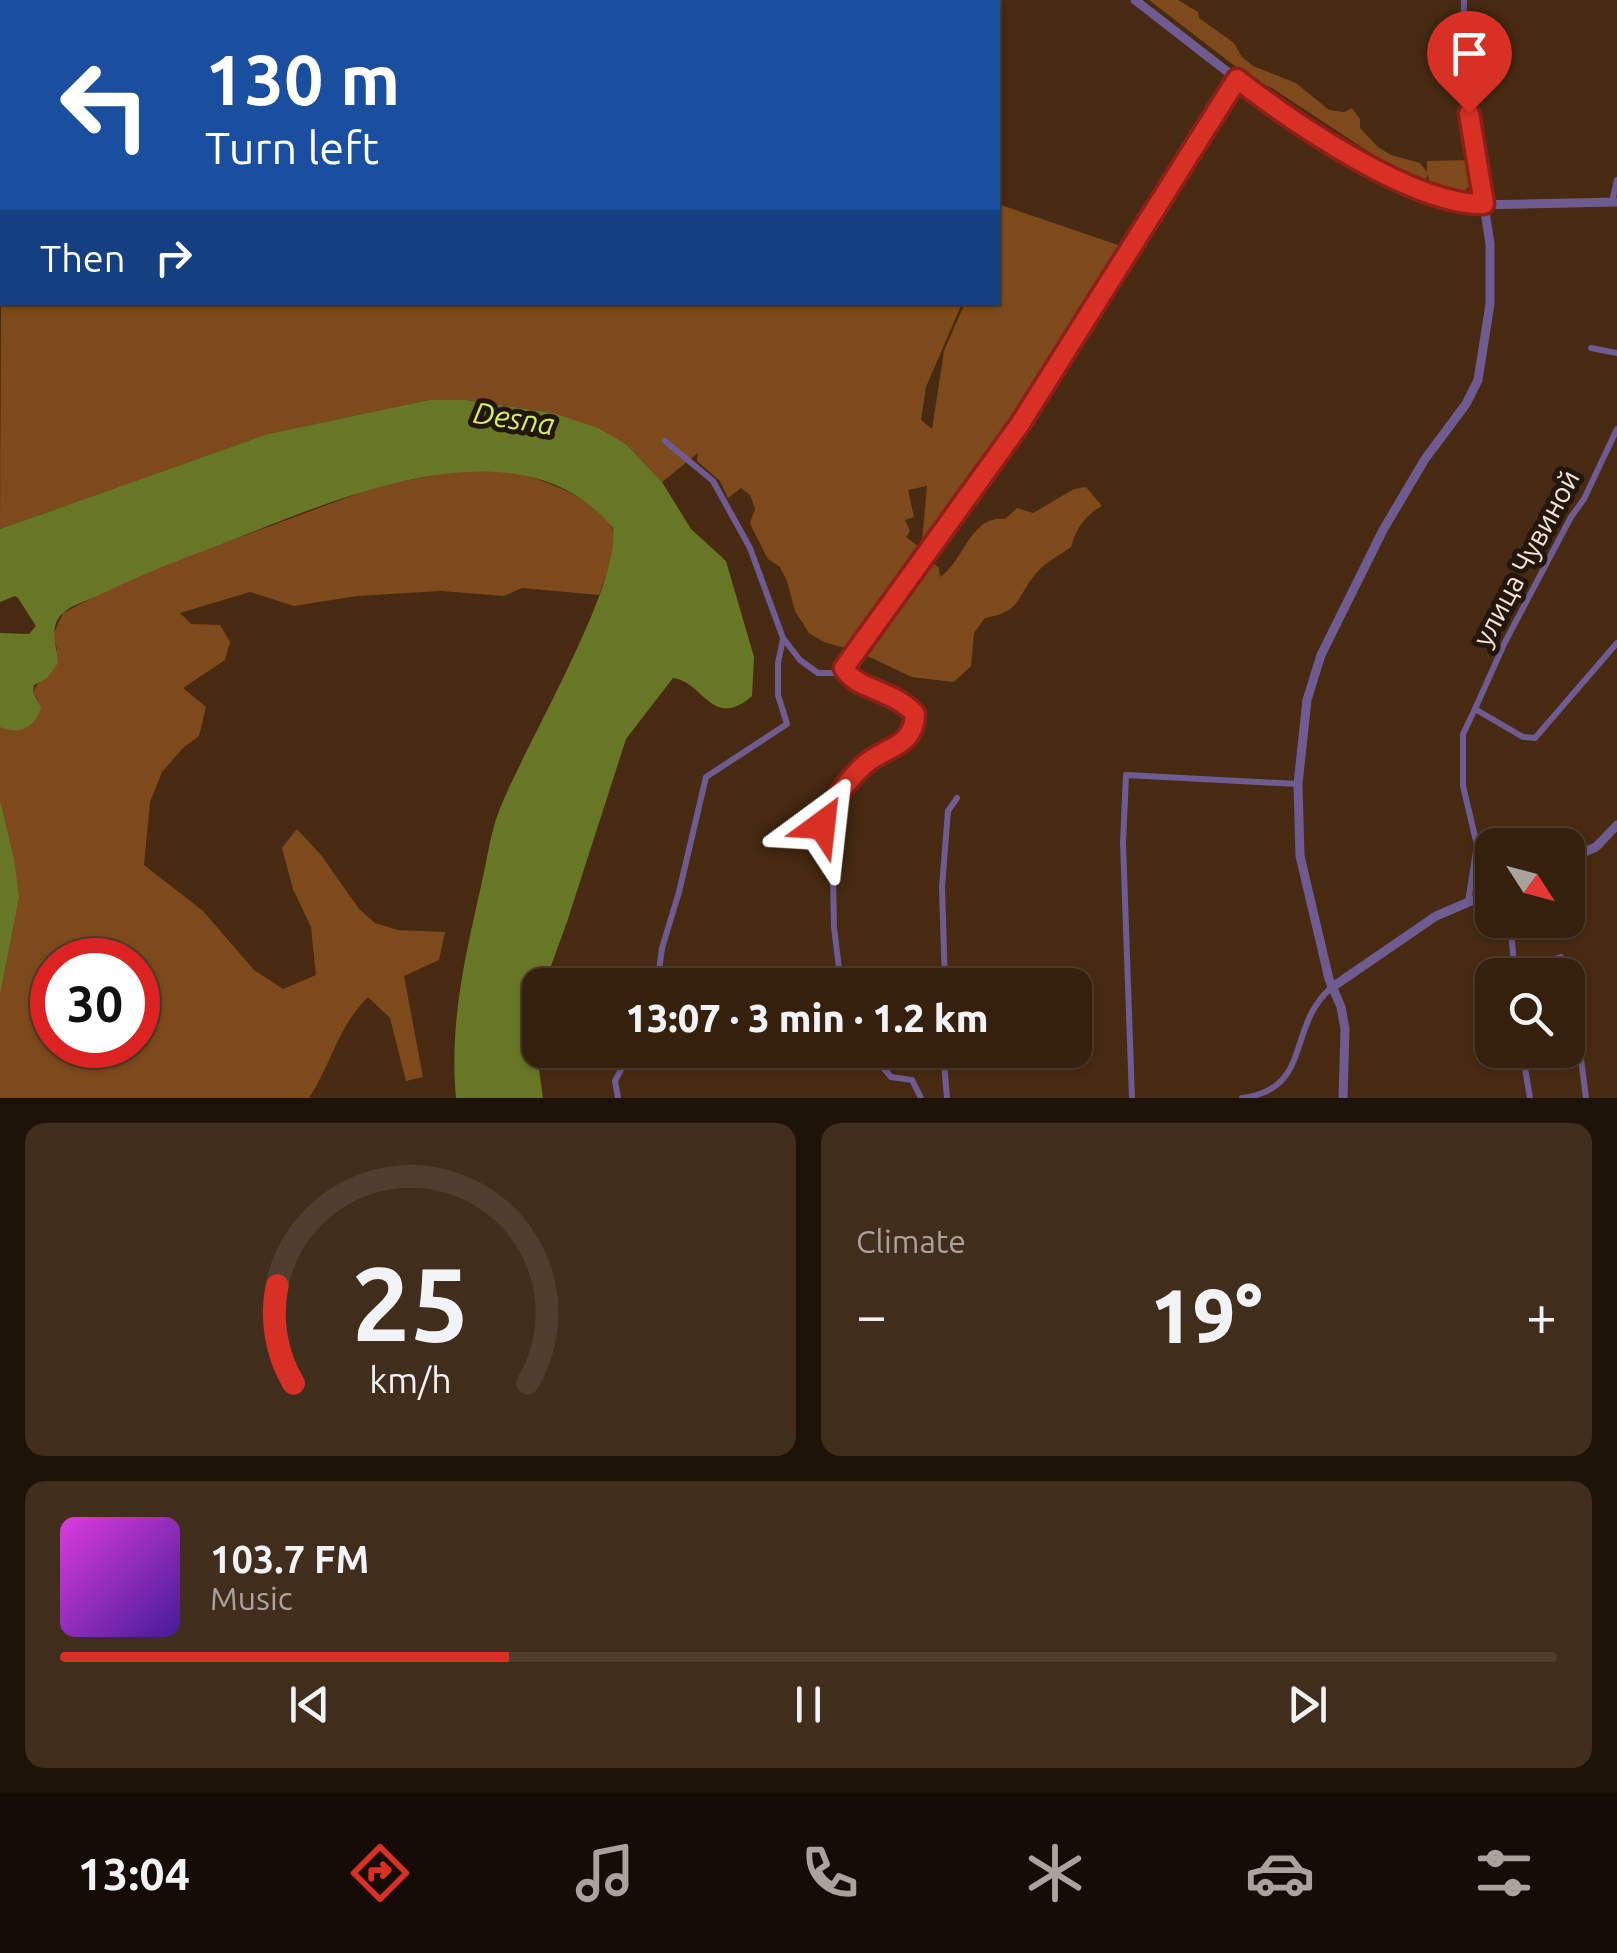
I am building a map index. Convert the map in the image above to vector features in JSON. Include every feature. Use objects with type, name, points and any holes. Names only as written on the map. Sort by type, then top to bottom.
[{"type":"street","points":[[1135,0],[1265,100],[1393,180],[1446,200],[1484,204],[1614,202],[1617,180]]},
{"type":"street","points":[[1343,1098],[1345,1030],[1341,1007],[1331,988],[1300,856],[1298,784],[1307,700],[1321,655],[1404,492],[1466,404],[1478,380],[1490,304],[1490,244],[1463,60],[1464,0]]},
{"type":"street","points":[[666,441],[713,482],[750,548],[783,638],[800,660],[827,675],[844,668],[1020,424],[1237,79]]},
{"type":"street","points":[[1591,348],[1617,354]]},
{"type":"street","name":"улица Чувиной","points":[[1468,903],[1477,845],[1463,786],[1464,734],[1478,711],[1505,642],[1584,499],[1617,429]]},
{"type":"street","points":[[659,968],[706,777],[786,724],[778,696],[783,638]]},
{"type":"street","points":[[1478,711],[1523,738],[1535,738],[1617,643]]},
{"type":"street","points":[[839,968],[833,878],[822,825],[840,789],[866,762],[906,740],[914,728],[915,714],[903,700],[849,678],[844,668]]},
{"type":"street","points":[[1132,1098],[1123,860],[1126,776],[1298,784]]},
{"type":"street","points":[[944,968],[942,887],[948,812],[958,798]]},
{"type":"street","points":[[1585,851],[1617,825]]},
{"type":"street","points":[[1242,1098],[1264,1095],[1278,1087],[1294,1060],[1313,1006],[1331,988],[1436,916],[1475,900]]},
{"type":"street","points":[[618,1098],[615,1080],[621,1068]]},
{"type":"street","points":[[883,1068],[891,1077],[912,1080],[921,1098]]},
{"type":"street","points":[[944,1068],[947,1098]]},
{"type":"street","points":[[1525,1068],[1530,1098]]},
{"type":"street","points":[[1582,1068],[1586,1098]]},
{"type":"shaded area","points":[[1149,0],[1178,0],[1234,43],[1253,66],[1296,83],[1329,110],[1344,112],[1352,108],[1360,119],[1360,128],[1391,155],[1420,163],[1427,172],[1427,161],[1470,160],[1474,180],[1458,200],[1431,192],[1428,175],[1422,184],[1416,183],[1272,88],[1253,80]]},
{"type":"shaded area","points":[[1000,205],[1124,247],[1028,397],[922,541],[927,486],[908,490],[914,517],[905,520],[910,531],[906,537],[918,546],[919,558],[852,650],[809,633],[795,611],[780,567],[768,559],[750,523],[755,509],[750,495],[741,488],[728,498],[720,481],[697,461],[698,453],[662,482],[627,445],[553,413],[467,400],[429,400],[269,434],[0,529],[1,305],[961,305],[926,387],[921,420],[932,429],[944,351],[964,305],[1000,305]]},
{"type":"shaded area","points":[[457,471],[504,471],[532,478],[580,498],[605,517],[612,528],[613,553],[599,595],[522,588],[504,596],[441,591],[357,596],[294,606],[250,592],[180,613],[191,624],[220,625],[230,642],[225,660],[183,688],[206,707],[199,736],[162,772],[150,802],[144,865],[203,911],[254,970],[283,989],[316,975],[311,927],[293,889],[282,848],[297,829],[321,855],[359,909],[375,923],[398,930],[445,932],[439,960],[404,976],[423,1077],[406,1081],[390,1018],[368,997],[349,1021],[309,1098],[0,1098],[0,727],[38,700],[33,692],[57,649],[53,635],[63,613],[135,576],[378,486]]},
{"type":"shaded area","points":[[1086,487],[1102,506],[1082,523],[1071,547],[1037,572],[1012,607],[985,618],[974,633],[971,666],[954,682],[912,677],[865,655],[931,561],[939,568],[940,577],[984,524],[1005,519],[1017,508],[1033,513],[1074,489]]},
{"type":"water","name":"Desna","points":[[429,400],[467,400],[553,413],[598,428],[627,445],[662,482],[691,529],[726,561],[754,657],[752,696],[738,705],[717,706],[673,678],[626,739],[550,968],[522,968],[522,1068],[539,1068],[543,1098],[456,1098],[455,1044],[464,965],[496,820],[587,626],[611,554],[613,528],[572,493],[525,476],[472,472],[417,478],[306,511],[166,565],[63,613],[55,630],[58,663],[47,678],[34,685],[41,708],[38,715],[25,728],[0,727],[0,633],[29,634],[36,626],[15,596],[0,602],[0,529],[268,434]]},
{"type":"water","points":[[0,801],[19,897],[0,994]]},
{"type":"route","points":[[822,825],[840,789],[866,762],[906,740],[914,728],[915,714],[903,700],[857,683],[844,668],[1020,424],[1237,79],[1393,180],[1446,200],[1484,204],[1469,113]]}]
